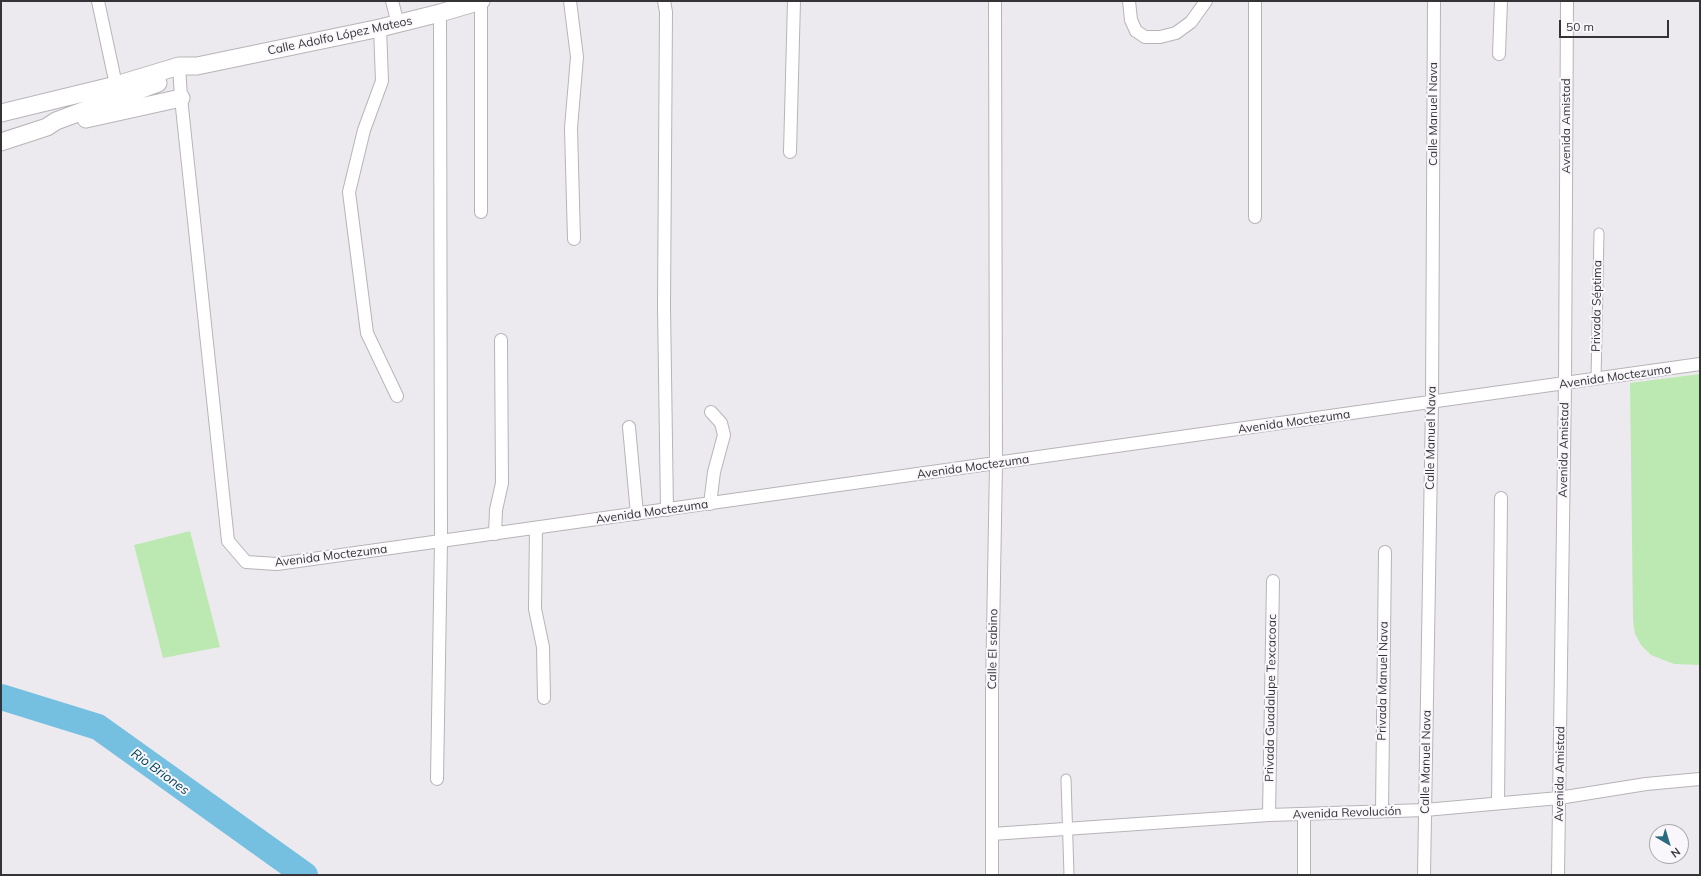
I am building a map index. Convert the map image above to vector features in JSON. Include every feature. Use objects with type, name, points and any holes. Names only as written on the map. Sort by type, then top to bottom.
[{"type":"main road","name":"Calle Adolfo López Mateos","points":[[1,113],[197,66],[398,24],[481,1]]},
{"type":"main road","name":"Calle Adolfo López Mateos","points":[[1,142],[47,127],[56,121],[179,71]]},
{"type":"main road","points":[[47,127],[181,98]]},
{"type":"street","points":[[98,1],[116,85]]},
{"type":"street","points":[[392,1],[398,24]]},
{"type":"street","points":[[481,1],[482,212]]},
{"type":"street","points":[[570,1],[577,57],[571,128],[574,239]]},
{"type":"street","points":[[664,1],[666,12],[664,306],[667,510]]},
{"type":"street","points":[[790,152],[794,1]]},
{"type":"street","name":"Calle El sabino","points":[[992,875],[992,691],[996,464],[995,1]]},
{"type":"street","points":[[1129,1],[1131,20],[1136,31],[1145,37],[1160,37],[1176,33],[1191,22],[1206,1]]},
{"type":"street","points":[[1255,1],[1255,217]]},
{"type":"street","name":"Calle Manuel Nava","points":[[1424,875],[1432,403],[1434,1]]},
{"type":"street","points":[[1499,54],[1501,1]]},
{"type":"street","name":"Avenida Amistad","points":[[1558,875],[1565,384],[1567,1]]},
{"type":"street","points":[[437,779],[441,541],[440,13]]},
{"type":"street","points":[[380,28],[382,81],[364,130],[349,192],[367,333],[397,396]]},
{"type":"street","points":[[179,71],[181,98]]},
{"type":"street","name":"Avenida Moctezuma","points":[[181,98],[228,541],[246,562],[277,564],[1432,403],[1700,364]]},
{"type":"street","name":"Privada Séptima","points":[[1596,379],[1599,233]]},
{"type":"street","points":[[495,534],[496,510],[502,483],[501,340]]},
{"type":"street","points":[[710,504],[714,472],[724,434],[721,423],[711,412]]},
{"type":"street","points":[[629,428],[637,514]]},
{"type":"street","points":[[1498,803],[1500,498]]},
{"type":"street","points":[[536,528],[535,609],[542,647],[544,698]]},
{"type":"street","name":"Privada Manuel Nava","points":[[1382,811],[1385,552]]},
{"type":"street","name":"Privada Guadalupe Texcacoac","points":[[1269,816],[1273,581]]},
{"type":"street","points":[[1066,779],[1069,875]]},
{"type":"street","name":"Avenida Revolución","points":[[992,834],[1304,814],[1425,810],[1559,798],[1646,784],[1700,780]]},
{"type":"street","points":[[1304,814],[1304,875]]},
{"type":"green space","points":[[1700,374],[1700,665],[1674,664],[1651,655],[1641,645],[1635,634],[1633,621],[1630,383]]},
{"type":"green space","points":[[190,531],[220,647],[163,658],[134,545]]},
{"type":"waterway","name":"Rio Briones","points":[[1,697],[98,727],[305,875]]}]
